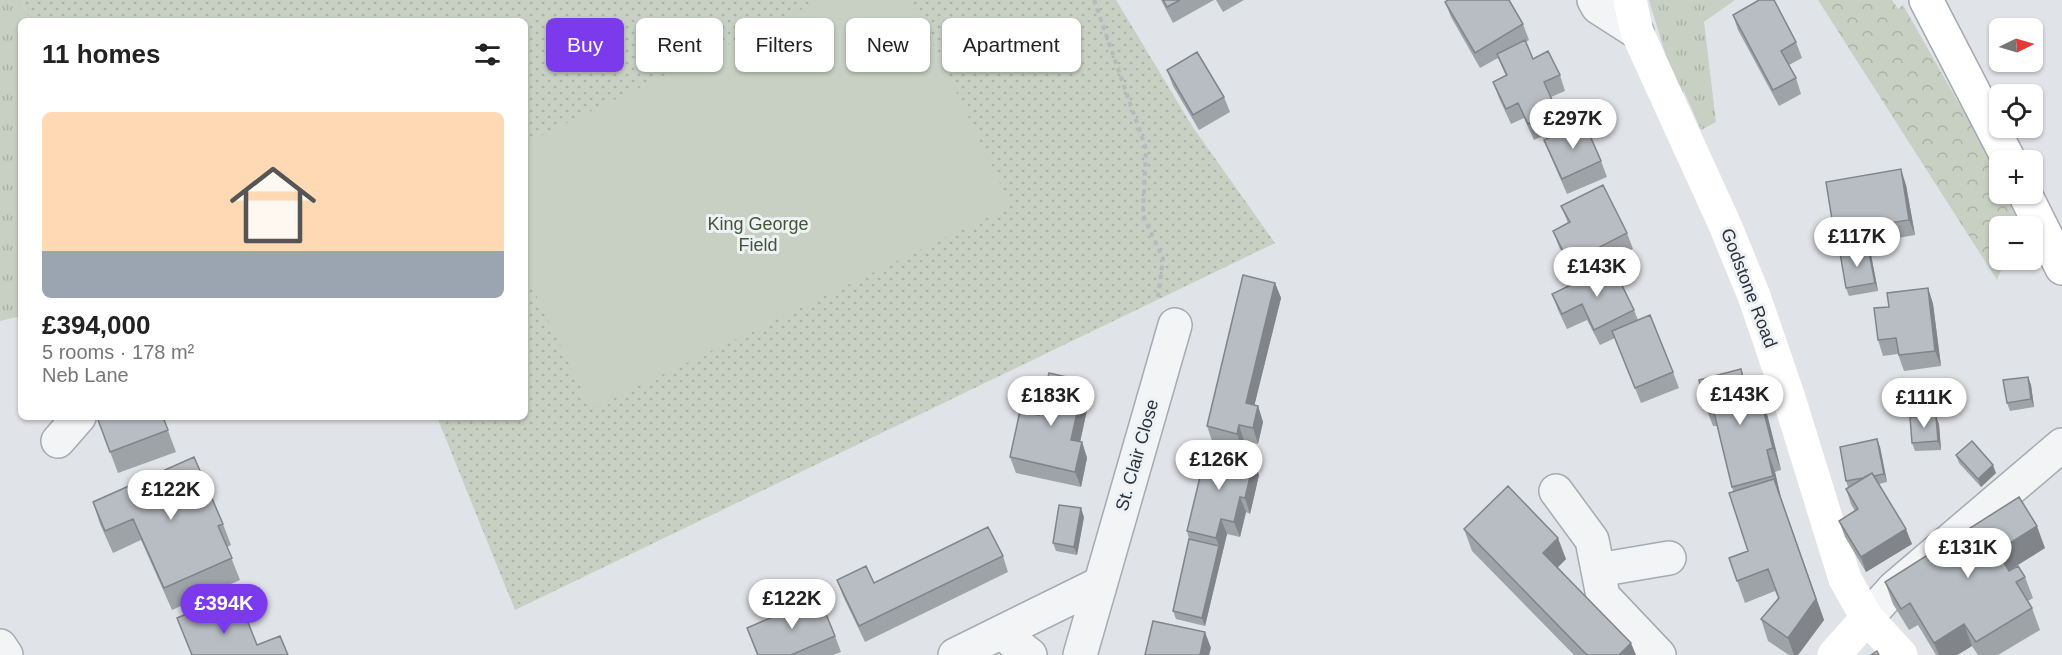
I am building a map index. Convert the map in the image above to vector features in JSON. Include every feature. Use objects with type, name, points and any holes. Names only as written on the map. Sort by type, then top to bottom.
[{"type":"street","points":[[1594,0],[1598,7],[1637,32]]},
{"type":"street","name":"Godstone Road","points":[[1630,0],[1637,32],[1725,225],[1754,296],[1788,395],[1845,579],[1867,618],[1901,655]]},
{"type":"street","points":[[1926,0],[2004,150]]},
{"type":"street","points":[[2030,204],[2062,268]]},
{"type":"street","name":"St. Clair Close","points":[[1080,655],[1175,325]]},
{"type":"street","points":[[58,441],[76,420]]},
{"type":"street","points":[[1834,655],[1894,588],[2062,444]]},
{"type":"street","points":[[1556,491],[1592,540],[1603,596],[1659,655]]},
{"type":"street","points":[[1598,570],[1669,558]]},
{"type":"street","points":[[955,655],[1099,584]]},
{"type":"street","points":[[1002,633],[1030,655]]},
{"type":"street","points":[[0,646],[6,655]]},
{"type":"path","points":[[1094,0],[1146,149],[1143,215],[1164,260],[1158,298],[1175,325]]},
{"type":"green space","points":[[0,0],[22,0],[29,18],[18,18],[18,317],[0,321]]},
{"type":"green space","name":"King George Field","points":[[22,0],[1116,0],[1192,126],[1275,243],[515,610],[438,420],[528,420],[528,18],[29,18]]},
{"type":"green space","points":[[821,0],[912,0],[921,18],[846,18],[846,72],[930,72],[930,37],[942,62],[942,72],[947,72],[1011,206],[591,409],[528,278],[528,142],[672,72],[723,72],[723,47],[735,42],[735,72],[834,72],[834,18],[784,18]]},
{"type":"green space","points":[[1649,0],[1735,0],[1704,22],[1716,122],[1701,130],[1684,91],[1678,96]]},
{"type":"green space","points":[[1818,0],[1892,0],[1898,9],[1903,5],[1989,156],[1989,204],[2017,204],[2024,216],[1989,216],[1989,267]]},
{"type":"green space","points":[[1991,270],[2001,270],[1997,280]]},
{"type":"building","points":[[1163,0],[1180,0],[1167,7]]},
{"type":"building","points":[[1448,0],[1509,0],[1523,24],[1475,53],[1445,2]]},
{"type":"building","points":[[1759,0],[1774,0],[1796,42],[1781,51],[1796,78],[1773,90],[1733,15]]},
{"type":"building","points":[[1525,40],[1533,59],[1548,51],[1560,75],[1544,82],[1557,111],[1528,124],[1518,103],[1506,109],[1493,82],[1507,75],[1497,54]]},
{"type":"building","points":[[1197,52],[1224,97],[1193,115],[1167,70]]},
{"type":"building","points":[[1584,122],[1601,161],[1562,179],[1544,140]]},
{"type":"building","points":[[1901,169],[1909,220],[1834,232],[1826,182]]},
{"type":"building","points":[[1603,185],[1627,233],[1569,263],[1553,231],[1570,222],[1561,206]]},
{"type":"building","points":[[1868,247],[1875,283],[1846,288],[1840,253]]},
{"type":"building","points":[[1612,265],[1634,310],[1594,330],[1582,304],[1562,314],[1552,294]]},
{"type":"building","points":[[1243,275],[1275,283],[1246,403],[1258,406],[1253,428],[1239,425],[1237,434],[1207,426]]},
{"type":"building","points":[[1928,288],[1935,351],[1899,355],[1896,338],[1878,340],[1874,308],[1889,307],[1887,293]]},
{"type":"building","points":[[1650,315],[1673,372],[1635,388],[1612,331]]},
{"type":"building","points":[[1741,369],[1745,388],[1757,385],[1773,448],[1767,450],[1773,476],[1732,487],[1712,404],[1705,405],[1699,380]]},
{"type":"building","points":[[1049,373],[1084,381],[1071,440],[1082,442],[1075,472],[1010,457],[1020,411],[1039,415]]},
{"type":"building","points":[[2028,377],[2031,399],[2007,403],[2003,380]]},
{"type":"building","points":[[1936,416],[1938,441],[1912,443],[1910,417]]},
{"type":"building","points":[[98,420],[164,420],[168,430],[110,452]]},
{"type":"building","points":[[1877,439],[1884,474],[1874,476],[1872,473],[1863,478],[1846,481],[1840,447]]},
{"type":"building","points":[[1972,441],[1993,465],[1978,479],[1956,455]]},
{"type":"building","points":[[1207,448],[1254,460],[1245,498],[1240,497],[1234,522],[1221,519],[1216,538],[1187,531]]},
{"type":"building","points":[[194,457],[223,524],[218,526],[232,558],[164,588],[133,519],[105,531],[93,502]]},
{"type":"building","points":[[1872,473],[1906,529],[1861,557],[1839,521],[1858,509],[1846,489]]},
{"type":"building","points":[[1774,479],[1816,599],[1788,638],[1761,619],[1779,598],[1768,569],[1737,581],[1729,558],[1748,551],[1729,493]]},
{"type":"building","points":[[1508,486],[1558,538],[1543,553],[1631,643],[1619,655],[1587,655],[1464,529]]},
{"type":"building","points":[[2019,497],[2037,526],[1997,551],[2009,571],[2018,566],[2025,577],[2016,582],[2032,608],[1976,642],[1964,624],[1934,643],[1910,603],[1901,609],[1885,582]]},
{"type":"building","points":[[1059,505],[1081,508],[1074,547],[1053,543]]},
{"type":"building","points":[[988,527],[1003,556],[859,626],[837,580],[866,566],[874,583]]},
{"type":"building","points":[[1189,539],[1219,546],[1202,618],[1173,611]]},
{"type":"building","points":[[819,597],[835,636],[791,655],[758,655],[747,628]]},
{"type":"building","points":[[220,600],[229,622],[245,615],[257,645],[280,636],[288,655],[192,655],[177,618]]},
{"type":"building","points":[[1153,621],[1205,632],[1200,655],[1145,655]]}]
